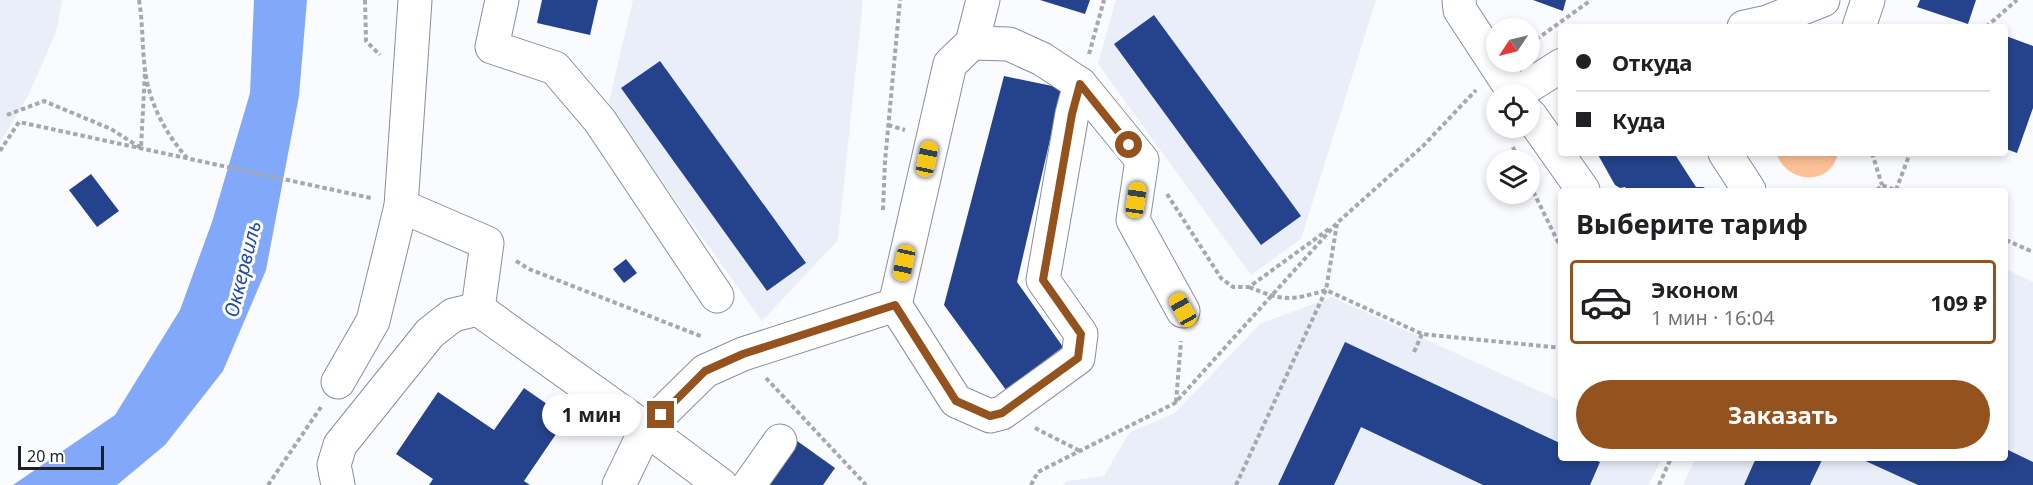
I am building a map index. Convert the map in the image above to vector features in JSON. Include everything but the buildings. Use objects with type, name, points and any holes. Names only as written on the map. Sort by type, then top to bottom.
[{"type":"lane","points":[[338,382],[374,321],[401,206],[415,0]]},
{"type":"lane","points":[[502,0],[492,47],[555,68],[600,121],[717,296]]},
{"type":"lane","points":[[983,0],[972,43],[950,64],[895,305],[956,401],[990,416],[1002,413],[1078,358],[1081,334],[1043,280],[1072,114],[1080,84]]},
{"type":"lane","points":[[1459,0],[1460,10],[1486,50]]},
{"type":"lane","points":[[1758,24],[1823,0]]},
{"type":"lane","points":[[1860,24],[1868,0]]},
{"type":"lane","points":[[972,43],[1009,44],[1042,59],[1080,84],[1142,160],[1133,220],[1183,310]]},
{"type":"lane","points":[[1532,84],[1558,68]]},
{"type":"lane","points":[[1540,129],[1558,155]]},
{"type":"lane","points":[[1559,156],[1582,188]]},
{"type":"lane","points":[[1727,156],[1748,188]]},
{"type":"lane","points":[[401,206],[487,243],[478,309]]},
{"type":"lane","points":[[620,485],[646,429],[705,371],[743,354],[895,305]]},
{"type":"lane","points":[[338,485],[334,465],[340,445],[430,333],[453,315],[478,309],[721,485]]},
{"type":"lane","points":[[749,485],[780,441]]},
{"type":"path","points":[[139,0],[145,72],[141,148]]},
{"type":"path","points":[[883,217],[885,161],[900,0]]},
{"type":"path","points":[[1080,84],[1104,0]]},
{"type":"path","points":[[1540,37],[1591,0]]},
{"type":"path","points":[[1989,24],[2017,0]]},
{"type":"path","points":[[145,72],[161,122],[188,158]]},
{"type":"path","points":[[1248,287],[1337,223],[1424,145],[1492,72]]},
{"type":"path","points":[[7,115],[44,101],[111,129],[141,148]]},
{"type":"path","points":[[0,152],[19,122],[343,191]]},
{"type":"path","points":[[1873,156],[1882,185]]},
{"type":"path","points":[[1897,188],[1909,156]]},
{"type":"path","points":[[1142,160],[1157,178],[1221,278],[1233,287],[1248,287],[1271,297],[1298,300],[1326,290],[1422,334],[1558,348]]},
{"type":"path","points":[[1879,188],[1882,185]]},
{"type":"path","points":[[1882,185],[1890,188]]},
{"type":"path","points":[[1539,204],[1558,242]]},
{"type":"path","points":[[1236,485],[1326,290],[1337,223]]},
{"type":"path","points":[[1032,485],[1038,472],[1082,452],[1175,403],[1337,223]]},
{"type":"path","points":[[2008,241],[2033,252]]},
{"type":"path","points":[[487,243],[529,269],[743,354]]},
{"type":"path","points":[[1175,403],[1183,310]]},
{"type":"path","points":[[1414,352],[1422,334]]},
{"type":"path","points":[[267,485],[338,382]]},
{"type":"path","points":[[1002,413],[1082,452]]},
{"type":"path","points":[[1659,485],[1670,461]]},
{"type":"shaded area","points":[[0,0],[62,0],[56,32],[28,96],[0,143]]},
{"type":"shaded area","points":[[633,0],[863,0],[838,240],[762,321],[608,106]]},
{"type":"shaded area","points":[[1116,0],[1376,0],[1301,239],[1251,275],[1098,64]]},
{"type":"shaded area","points":[[1778,156],[1837,156],[1827,172],[1818,176],[1799,176],[1789,171]]},
{"type":"shaded area","points":[[2008,270],[2033,282],[2033,485],[1683,485],[1695,461],[2008,461]]},
{"type":"shaded area","points":[[1332,297],[1558,400],[1558,461],[1660,461],[1648,485],[1063,485],[1067,481],[1104,476],[1129,433],[1175,413],[1260,324]]},
{"type":"water","name":"Оккервиль","points":[[254,0],[307,0],[299,96],[266,270],[223,371],[165,445],[117,485],[13,485],[115,415],[180,310],[212,222],[250,93]]},
{"type":"route","points":[[661,415],[705,371],[743,354],[895,305],[910,332],[956,401],[990,416],[1002,413],[1078,358],[1081,334],[1043,280],[1072,114],[1080,84],[1129,145]]}]
